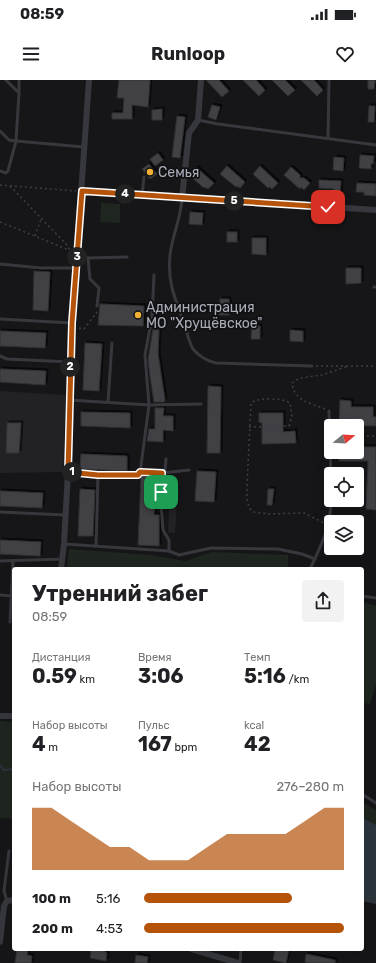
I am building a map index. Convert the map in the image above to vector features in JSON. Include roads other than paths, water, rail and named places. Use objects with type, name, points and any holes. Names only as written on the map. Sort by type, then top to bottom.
[{"type":"street","points":[[61,567],[68,472],[69,400],[76,268],[75,254],[82,191],[89,80]]},
{"type":"street","points":[[182,198],[189,133],[198,120],[201,80]]},
{"type":"street","points":[[82,191],[376,210]]},
{"type":"street","points":[[0,716],[12,716]]},
{"type":"street","points":[[0,942],[4,906],[7,901],[12,900]]},
{"type":"street","points":[[198,951],[239,963]]},
{"type":"lane","points":[[6,80],[19,93]]},
{"type":"lane","points":[[0,171],[5,173],[8,171],[16,141],[19,80]]},
{"type":"lane","points":[[328,138],[329,80]]},
{"type":"lane","points":[[198,120],[376,145]]},
{"type":"lane","points":[[0,131],[9,140],[84,147]]},
{"type":"lane","points":[[142,195],[144,177]]},
{"type":"lane","points":[[182,198],[179,219],[171,247],[170,277],[173,297],[190,343],[195,350],[207,360],[216,363],[312,366]]},
{"type":"lane","points":[[75,254],[88,258],[127,257]]},
{"type":"lane","points":[[88,258],[90,279],[99,288],[97,306]]},
{"type":"lane","points":[[0,264],[41,268],[76,268]]},
{"type":"lane","points":[[140,472],[149,404],[145,355],[152,317],[154,275]]},
{"type":"lane","points":[[0,318],[72,325]]},
{"type":"lane","points":[[108,402],[112,344]]},
{"type":"lane","points":[[0,356],[7,359],[71,362]]},
{"type":"lane","points":[[69,400],[149,404],[201,404]]},
{"type":"lane","points":[[329,410],[331,467]]},
{"type":"lane","points":[[166,459],[165,470],[162,473],[161,504],[163,530],[169,540],[169,551]]},
{"type":"lane","points":[[68,472],[98,475],[138,475],[140,472],[162,473],[189,470]]},
{"type":"lane","points":[[96,546],[98,475]]},
{"type":"lane","points":[[311,567],[329,526],[331,507]]},
{"type":"lane","points":[[0,512],[65,515]]},
{"type":"lane","points":[[64,544],[169,551],[179,555],[211,548],[278,549],[302,554],[315,559]]},
{"type":"lane","points":[[0,561],[13,562],[63,559]]},
{"type":"lane","points":[[13,562],[13,567]]},
{"type":"lane","points":[[0,595],[12,596],[10,622]]},
{"type":"lane","points":[[364,596],[376,598]]},
{"type":"lane","points":[[364,795],[376,804]]},
{"type":"lane","points":[[7,901],[4,891],[9,851]]},
{"type":"lane","points":[[239,963],[241,951]]},
{"type":"waterway","points":[[0,765],[4,770],[12,769]]},
{"type":"place","name":"Семья","points":[[150,172]]},
{"type":"place","name":"Администрация МО \"Хрущёвское\"","points":[[138,315]]}]
